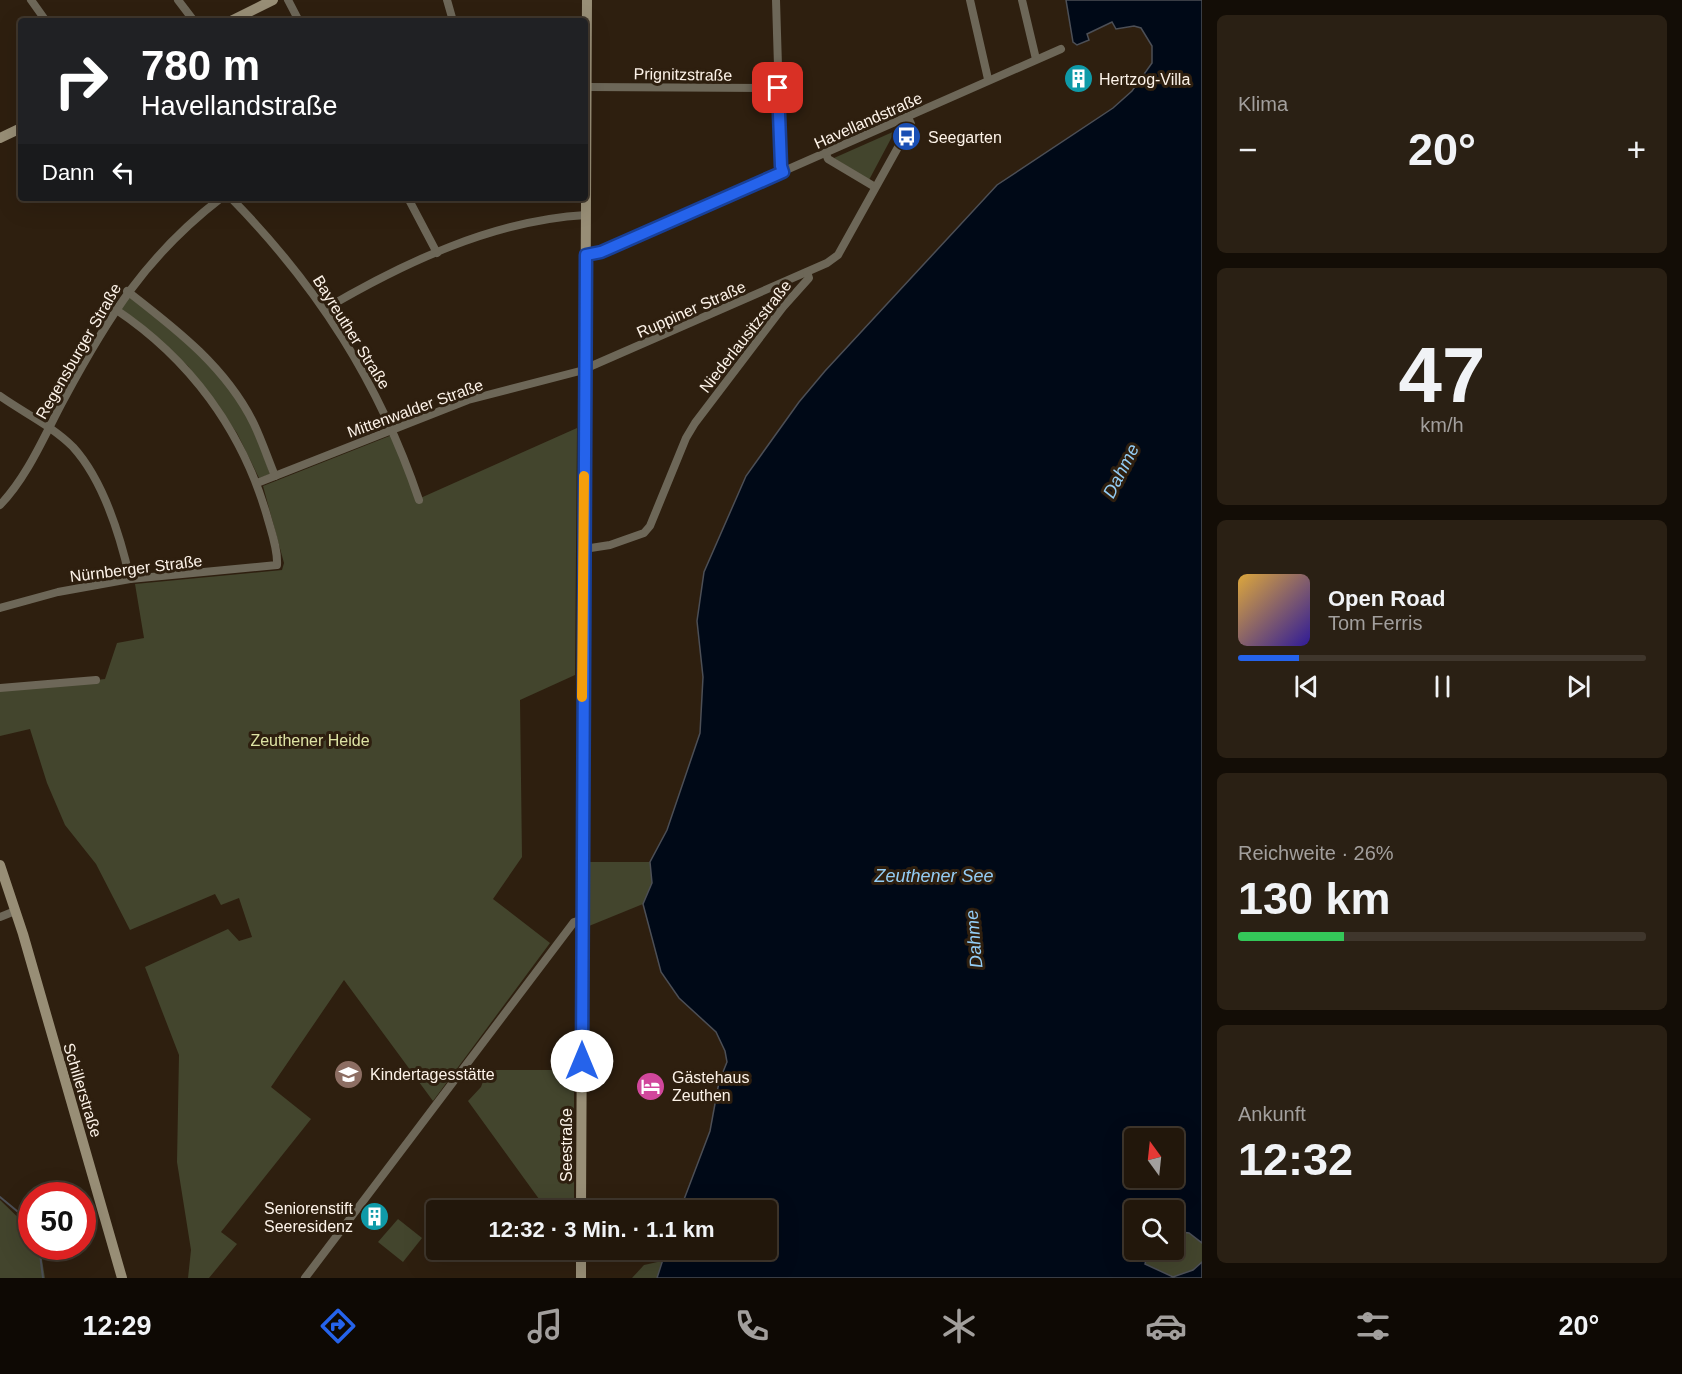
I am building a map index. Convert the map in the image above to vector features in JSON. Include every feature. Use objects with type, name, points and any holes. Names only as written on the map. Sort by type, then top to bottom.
[{"type":"main road","points":[[237,18],[273,0]]},
{"type":"main road","name":"Seestraße","points":[[587,0],[587,18]]},
{"type":"main road","points":[[0,138],[18,129]]},
{"type":"main road","name":"Seestraße","points":[[581,1200],[586,201]]},
{"type":"main road","name":"Schillerstraße","points":[[0,865],[122,1278]]},
{"type":"main road","points":[[581,1260],[581,1278]]},
{"type":"street","points":[[31,0],[44,18]]},
{"type":"street","points":[[178,0],[192,18]]},
{"type":"street","points":[[288,0],[297,18]]},
{"type":"street","points":[[447,0],[452,18]]},
{"type":"street","points":[[776,0],[783,172]]},
{"type":"street","points":[[970,0],[988,79]]},
{"type":"street","points":[[1023,0],[1036,59]]},
{"type":"street","name":"Havellandstraße","points":[[586,255],[601,252],[826,154],[988,79],[1061,49]]},
{"type":"street","name":"Prignitzstraße","points":[[588,87],[778,88]]},
{"type":"street","name":"Niederlausitzstraße","points":[[584,549],[610,545],[644,534],[694,425],[783,307],[809,278],[807,272],[838,255],[911,124],[908,117]]},
{"type":"street","points":[[826,154],[828,159],[875,187]]},
{"type":"street","name":"Regensburger Straße","points":[[0,505],[21,476],[127,291],[166,248],[218,201]]},
{"type":"street","name":"Bayreuther Straße","points":[[234,201],[284,253],[325,309],[367,376],[392,430],[419,500]]},
{"type":"street","points":[[410,201],[437,253]]},
{"type":"street","points":[[325,309],[374,281],[437,253],[502,231],[586,215]]},
{"type":"street","name":"Ruppiner Straße","points":[[585,369],[807,272]]},
{"type":"street","points":[[127,291],[194,345],[226,381],[254,423],[275,476]]},
{"type":"street","points":[[115,309],[162,345],[203,388],[226,420],[257,483]]},
{"type":"street","name":"Mittenwalder Straße","points":[[257,483],[468,400],[585,369]]},
{"type":"street","points":[[0,396],[49,427],[72,446],[96,482],[118,536],[130,579]]},
{"type":"street","name":"Nürnberger Straße","points":[[0,608],[58,592],[130,579],[278,565],[257,483]]},
{"type":"street","points":[[0,688],[96,680]]},
{"type":"street","points":[[0,917],[15,911]]},
{"type":"street","points":[[305,1278],[574,922],[581,920]]},
{"type":"green space","points":[[895,131],[869,180],[834,158]]},
{"type":"green space","points":[[129,296],[198,354],[228,387],[252,426],[270,474],[259,478],[237,433],[188,366],[120,308]]},
{"type":"green space","name":"Zeuthener Heide","points":[[577,428],[575,675],[520,700],[522,857],[493,899],[550,943],[433,1101],[344,980],[271,1087],[311,1119],[221,1232],[237,1244],[209,1278],[188,1278],[191,1250],[177,1162],[179,1055],[145,967],[228,929],[239,941],[252,937],[239,898],[221,905],[215,894],[130,930],[96,864],[65,825],[47,783],[30,729],[0,736],[0,691],[105,679],[117,643],[144,638],[135,584],[282,570],[284,563],[263,486],[392,435],[416,500]]},
{"type":"green space","points":[[590,862],[650,862],[652,883],[643,904],[589,926]]},
{"type":"green space","points":[[487,1070],[574,1070],[574,1200],[540,1200],[468,1101],[481,1087]]},
{"type":"green space","points":[[0,1200],[18,1217],[18,1260],[42,1260],[45,1278],[0,1278]]},
{"type":"green space","points":[[398,1219],[422,1238],[403,1262],[378,1242]]},
{"type":"green space","points":[[1184,1232],[1189,1233],[1202,1243],[1202,1262],[1193,1270],[1173,1277],[1145,1264],[1146,1260],[1184,1260]]},
{"type":"green space","points":[[662,1261],[657,1278],[632,1278],[644,1265]]},
{"type":"water","name":"Zeuthener See","points":[[1066,0],[1202,0],[1202,1243],[1189,1233],[1184,1232],[1184,1200],[1124,1200],[1124,1260],[1146,1260],[1145,1264],[1173,1277],[1193,1270],[1202,1262],[1202,1278],[657,1278],[663,1260],[777,1260],[777,1200],[684,1200],[710,1131],[719,1082],[727,1062],[725,1051],[716,1032],[679,998],[661,972],[643,904],[652,883],[650,862],[667,830],[700,733],[703,677],[697,621],[704,572],[746,476],[799,402],[825,371],[997,185],[1113,108],[1132,91],[1152,63],[1152,46],[1141,28],[1134,26],[1116,29],[1112,22],[1087,34],[1089,40],[1077,45],[1073,42]]},
{"type":"waterway","points":[[0,1197],[18,1212]]},
{"type":"waterway","points":[[41,1260],[43,1278]]},
{"type":"slow traffic","points":[[582,697],[584,476]]},
{"type":"place","name":"Hertzog-Villa","points":[[1078,79]]},
{"type":"place","name":"Seegarten","points":[[907,137]]},
{"type":"place","name":"Kindertagesstätte","points":[[349,1074]]},
{"type":"place","name":"Gästehaus Zeuthen","points":[[651,1086]]},
{"type":"place","name":"Seniorenstift Seeresidenz","points":[[374,1217]]},
{"type":"route","points":[[582,1061],[586,255],[601,252],[783,172],[778,88]]},
{"type":"water label","name":"Dahme","points":[[1121,471]]},
{"type":"water label","name":"Dahme","points":[[974,939]]}]
